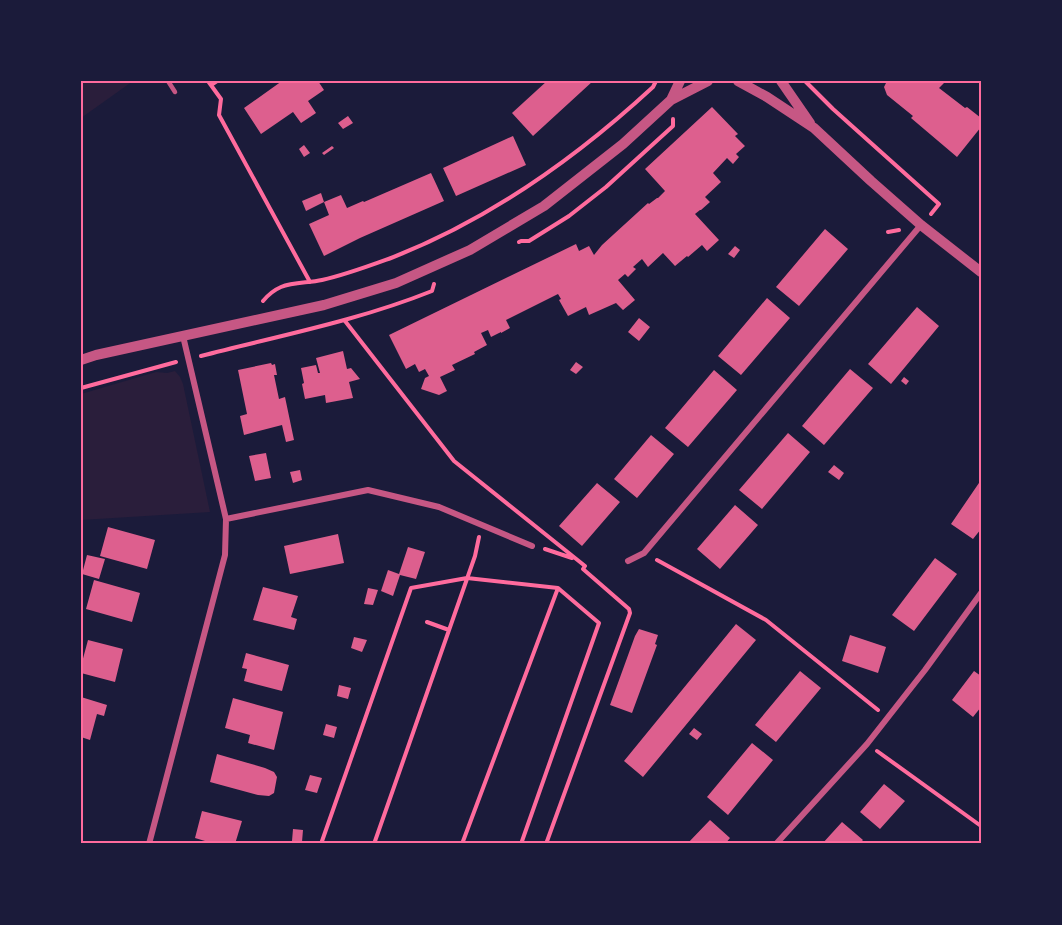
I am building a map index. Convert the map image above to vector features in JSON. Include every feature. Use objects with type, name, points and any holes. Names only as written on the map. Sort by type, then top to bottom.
[{"type":"street","points":[[671,100],[680,81]]},
{"type":"street","points":[[81,360],[346,299],[396,283],[470,250],[544,206],[623,144],[671,100],[708,81]]},
{"type":"street","points":[[738,81],[814,128],[921,225],[981,272]]},
{"type":"street","points":[[781,81],[814,128]]},
{"type":"street","points":[[628,561],[644,553],[921,225]]},
{"type":"street","points":[[149,844],[225,555],[226,519],[183,336]]},
{"type":"street","points":[[226,519],[368,490],[439,507],[532,546]]},
{"type":"street","points":[[776,844],[867,744],[981,593]]},
{"type":"lane","points":[[168,81],[175,92]]},
{"type":"path","points":[[217,81],[209,83],[221,99],[219,115],[310,282]]},
{"type":"path","points":[[263,301],[283,286],[324,280],[393,257],[456,229],[494,208],[539,179],[605,130],[653,87],[656,81]]},
{"type":"path","points":[[805,81],[939,204]]},
{"type":"path","points":[[345,321],[454,461],[585,566],[583,569],[629,609],[630,613],[546,844]]},
{"type":"path","points":[[375,844],[475,556],[481,524]]},
{"type":"path","points":[[532,546],[576,559]]},
{"type":"path","points":[[644,553],[766,620],[888,718]]},
{"type":"path","points":[[321,844],[411,588],[467,578],[558,588],[599,623],[521,844]]},
{"type":"path","points":[[462,844],[558,588]]},
{"type":"path","points":[[427,622],[449,630]]},
{"type":"path","points":[[867,744],[981,826]]},
{"type":"shaded area","points":[[81,81],[133,81],[81,118]]},
{"type":"shaded area","points":[[175,371],[183,384],[210,512],[81,520],[81,394],[156,372]]},
{"type":"building","points":[[282,81],[318,81],[324,90],[308,101],[316,113],[301,123],[293,112],[261,134],[244,108]]},
{"type":"building","points":[[547,81],[593,81],[533,136],[512,113]]},
{"type":"building","points":[[887,81],[941,81],[944,83],[939,88],[981,118],[981,127],[957,157],[887,95],[884,87]]},
{"type":"building","points":[[712,107],[738,134],[735,136],[745,146],[736,154],[739,157],[733,164],[727,158],[713,173],[721,182],[705,197],[710,202],[695,214],[719,240],[707,251],[702,245],[675,266],[663,253],[648,267],[642,259],[633,267],[636,269],[628,277],[625,274],[618,280],[635,300],[623,310],[616,303],[589,315],[586,307],[568,316],[558,294],[506,320],[510,328],[491,337],[488,330],[481,333],[487,345],[474,352],[475,354],[452,365],[455,370],[440,377],[447,391],[439,395],[421,389],[425,378],[429,376],[425,369],[419,372],[415,364],[406,369],[389,335],[576,244],[579,251],[589,246],[594,255],[648,203],[665,191],[645,169]]},
{"type":"building","points":[[348,116],[353,123],[343,129],[338,123]]},
{"type":"building","points":[[513,136],[526,165],[456,196],[443,168]]},
{"type":"building","points":[[304,145],[310,153],[304,157],[299,149]]},
{"type":"building","points":[[332,146],[334,148],[324,155],[322,153]]},
{"type":"building","points":[[431,173],[444,201],[324,256],[309,224],[329,215],[324,202],[341,195],[347,208]]},
{"type":"building","points":[[321,193],[324,202],[306,211],[302,201]]},
{"type":"building","points":[[825,229],[848,249],[799,306],[776,287]]},
{"type":"building","points":[[735,246],[740,250],[734,258],[728,254]]},
{"type":"building","points":[[767,298],[790,318],[741,375],[718,356]]},
{"type":"building","points":[[917,307],[939,326],[891,384],[868,364]]},
{"type":"building","points":[[639,318],[650,327],[639,341],[628,332]]},
{"type":"building","points":[[343,351],[347,369],[351,368],[360,379],[349,382],[353,398],[326,403],[325,395],[305,399],[301,368],[316,365],[320,373],[316,358]]},
{"type":"building","points":[[576,362],[583,367],[576,374],[570,370]]},
{"type":"building","points":[[275,364],[277,375],[274,375],[279,399],[285,397],[294,440],[286,442],[282,425],[244,435],[240,416],[247,414],[238,370]]},
{"type":"building","points":[[850,369],[873,388],[824,445],[802,426]]},
{"type":"building","points":[[714,370],[737,390],[688,447],[665,428]]},
{"type":"building","points":[[904,377],[909,381],[906,385],[901,381]]},
{"type":"building","points":[[788,433],[810,452],[762,509],[739,490]]},
{"type":"building","points":[[651,435],[674,454],[637,498],[614,479]]},
{"type":"building","points":[[266,453],[271,478],[255,481],[249,456]]},
{"type":"building","points":[[834,465],[844,473],[839,480],[828,472]]},
{"type":"building","points":[[300,470],[302,480],[293,483],[290,472]]},
{"type":"building","points":[[981,480],[981,529],[973,539],[951,524]]},
{"type":"building","points":[[597,483],[620,502],[582,546],[559,526]]},
{"type":"building","points":[[735,505],[758,525],[720,569],[697,549]]},
{"type":"building","points":[[108,527],[155,540],[147,569],[100,556]]},
{"type":"building","points":[[338,534],[344,563],[290,574],[284,546]]},
{"type":"building","points":[[408,547],[425,552],[416,579],[400,575],[393,596],[381,591],[388,570],[399,574]]},
{"type":"building","points":[[87,555],[105,559],[99,579],[82,574]]},
{"type":"building","points":[[935,558],[957,574],[914,631],[892,615]]},
{"type":"building","points":[[94,580],[140,593],[132,622],[86,609]]},
{"type":"building","points":[[263,587],[298,596],[291,617],[297,619],[294,630],[253,620]]},
{"type":"building","points":[[368,588],[378,590],[373,605],[364,604]]},
{"type":"building","points":[[736,624],[756,640],[643,777],[624,761]]},
{"type":"building","points":[[639,629],[658,635],[655,644],[657,645],[632,713],[610,705]]},
{"type":"building","points":[[850,635],[886,647],[878,673],[842,661]]},
{"type":"building","points":[[354,637],[367,640],[362,652],[351,648]]},
{"type":"building","points":[[88,640],[123,649],[115,682],[81,673]]},
{"type":"building","points":[[246,653],[289,665],[282,691],[244,681],[247,669],[242,668]]},
{"type":"building","points":[[800,671],[821,688],[776,742],[755,725]]},
{"type":"building","points":[[974,671],[981,676],[981,707],[973,717],[952,700]]},
{"type":"building","points":[[339,685],[351,688],[348,699],[337,696]]},
{"type":"building","points":[[81,697],[107,705],[104,716],[97,714],[90,740],[81,737]]},
{"type":"building","points":[[233,698],[283,712],[274,750],[248,743],[250,735],[225,728]]},
{"type":"building","points":[[326,724],[337,727],[334,738],[323,735]]},
{"type":"building","points":[[694,728],[702,734],[697,740],[689,734]]},
{"type":"building","points":[[752,743],[773,760],[728,815],[707,797]]},
{"type":"building","points":[[217,754],[274,772],[277,777],[274,793],[269,796],[258,795],[210,782]]},
{"type":"building","points":[[310,775],[322,778],[317,793],[305,790]]},
{"type":"building","points":[[884,784],[905,801],[880,829],[860,812]]},
{"type":"building","points":[[202,811],[242,821],[235,844],[215,844],[195,838]]},
{"type":"building","points":[[710,820],[730,838],[725,844],[687,844]]},
{"type":"building","points":[[842,822],[863,840],[859,844],[822,844]]},
{"type":"building","points":[[293,829],[303,830],[302,842],[292,841]]}]
